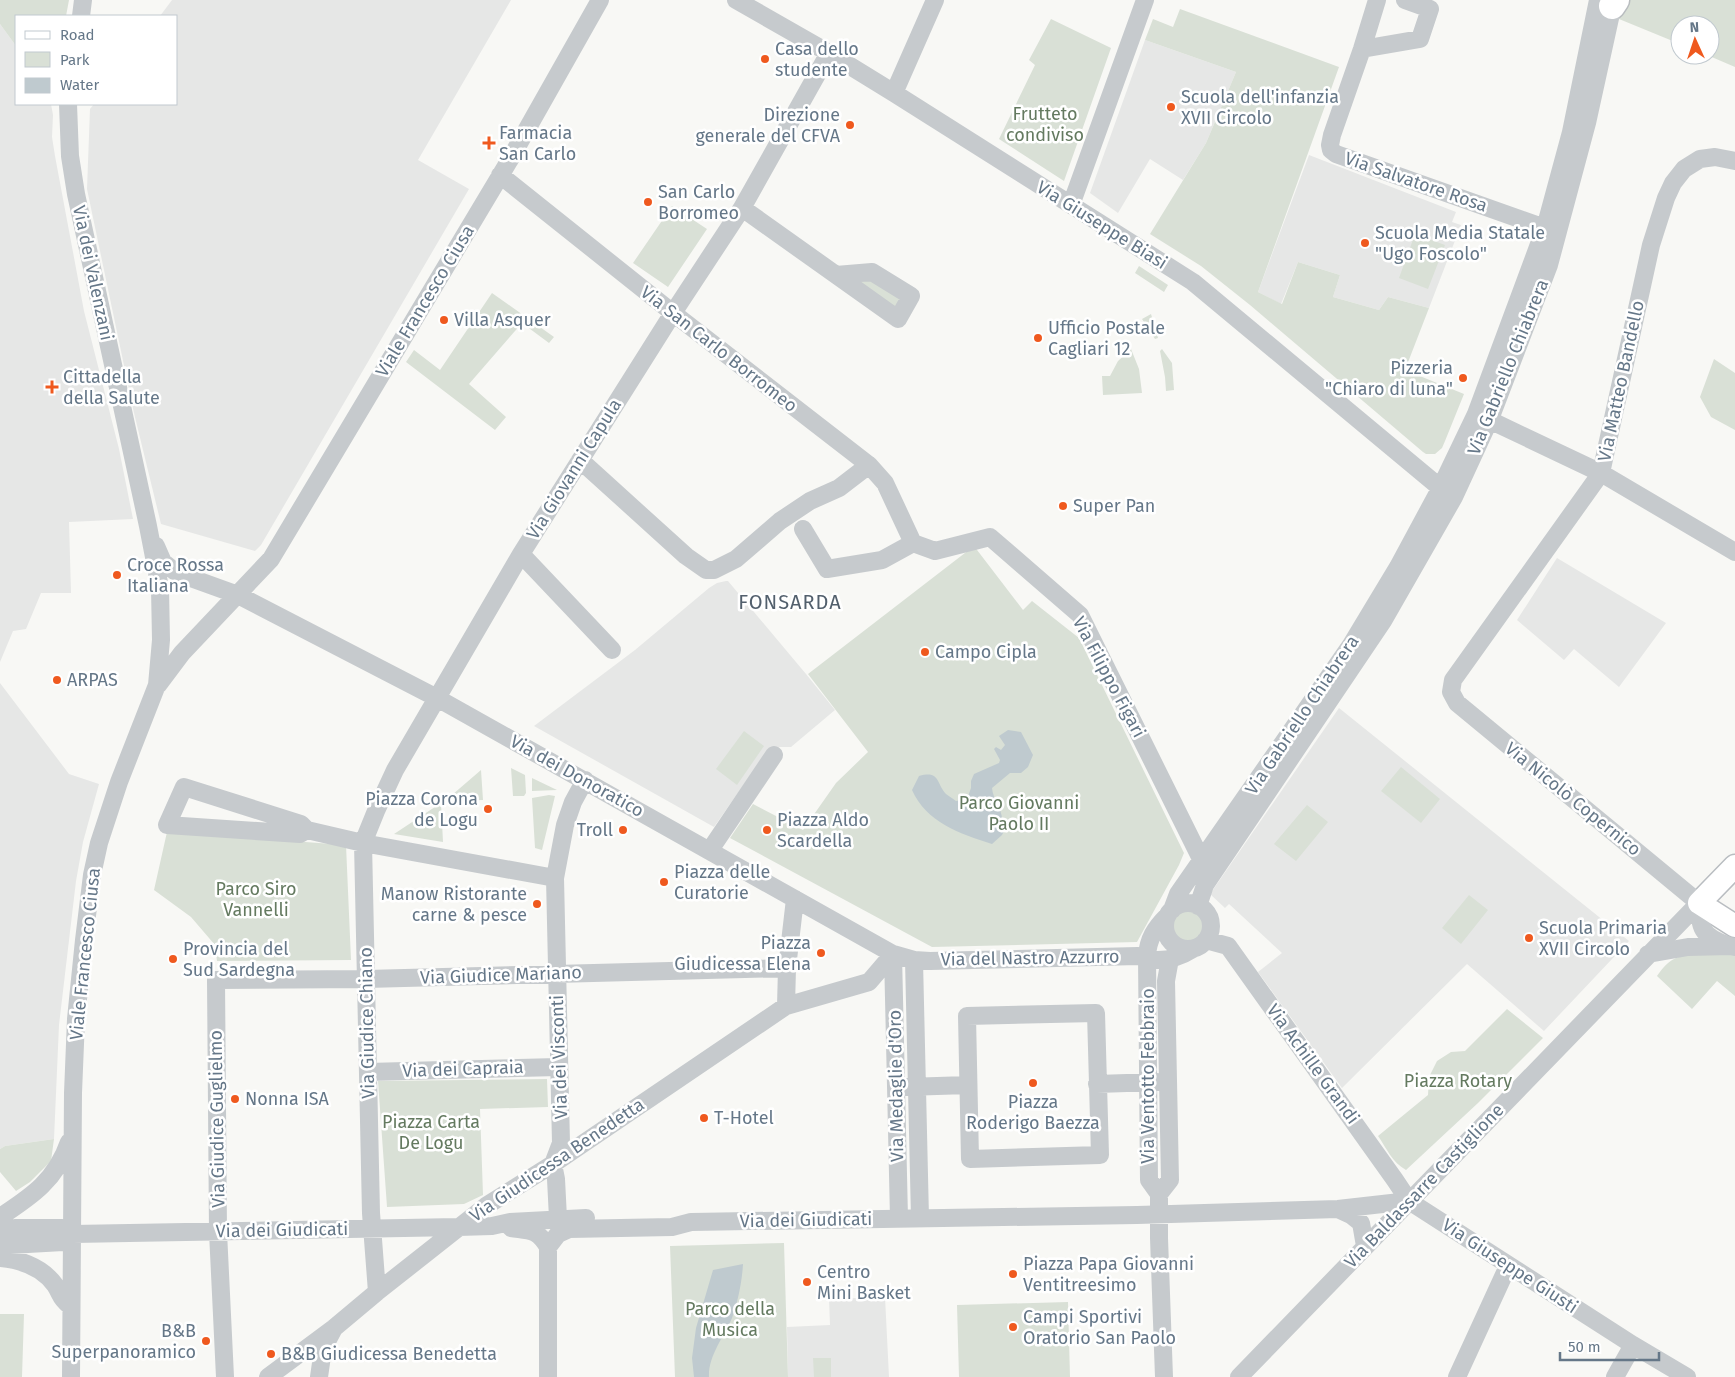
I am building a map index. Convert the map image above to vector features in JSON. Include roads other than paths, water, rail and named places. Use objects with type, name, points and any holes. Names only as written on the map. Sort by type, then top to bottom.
[{"type":"main road","name":"Via Baldassarre Castiglione","points":[[1699,903],[1735,866]]},
{"type":"main road","points":[[1699,903],[1733,940]]},
{"type":"street","points":[[81,15],[84,0]]},
{"type":"street","name":"Viale Francesco Ciusa","points":[[71,1377],[72,1135],[76,1019],[84,940],[95,863],[106,817],[158,685],[182,653],[271,559],[329,465],[380,375],[500,175],[600,0]]},
{"type":"street","name":"Via Giuseppe Biasi","points":[[736,0],[830,53],[1193,282],[1446,494]]},
{"type":"street","points":[[894,93],[935,0]]},
{"type":"street","points":[[1071,205],[1145,0]]},
{"type":"street","name":"Via Salvatore Rosa","points":[[1377,0],[1332,135],[1331,150],[1336,154],[1545,228]]},
{"type":"street","points":[[1362,49],[1420,39],[1432,5],[1405,0]]},
{"type":"street","name":"Via Gabriello Chiabrera","points":[[1483,416],[1545,228],[1571,132],[1610,2]]},
{"type":"street","name":"Via Gabriello Chiabrera","points":[[1198,906],[1205,885],[1383,621],[1483,416],[1549,265],[1587,123],[1610,2]]},
{"type":"street","name":"Via Giovanni Capula","points":[[363,843],[395,770],[520,554],[742,208],[830,53]]},
{"type":"street","name":"Via dei Valenzani","points":[[68,105],[70,156],[76,194],[160,588]]},
{"type":"street","name":"Via Matteo Bandello","points":[[1451,692],[1453,680],[1601,473],[1651,244],[1673,183],[1684,169],[1700,159],[1715,156],[1735,161]]},
{"type":"street","name":"Via San Carlo Borromeo","points":[[500,175],[673,313],[870,465],[885,483],[913,543]]},
{"type":"street","points":[[742,208],[836,275]]},
{"type":"street","points":[[1483,416],[1601,473],[1735,552]]},
{"type":"street","points":[[580,460],[686,556],[706,570],[714,570],[736,559],[780,521],[810,501],[839,488],[870,465]]},
{"type":"street","name":"Via Gabriello Chiabrera","points":[[1146,956],[1148,943],[1157,926],[1170,913],[1178,894],[1351,644],[1446,494]]},
{"type":"street","points":[[148,526],[163,562],[177,573],[238,595]]},
{"type":"street","points":[[803,529],[827,569],[882,560],[913,543]]},
{"type":"street","name":"Via Filippo Figari","points":[[913,543],[935,551],[990,537],[1080,615],[1202,861]]},
{"type":"street","points":[[520,554],[612,650]]},
{"type":"street","name":"Viale Francesco Ciusa","points":[[158,685],[161,640],[160,588]]},
{"type":"street","name":"Via dei Donoratico","points":[[238,595],[437,698],[893,954],[914,960]]},
{"type":"street","name":"Via Nicolò Copernico","points":[[1451,692],[1457,703],[1699,903]]},
{"type":"street","points":[[710,850],[774,756]]},
{"type":"street","name":"Via dei Visconti","points":[[558,1218],[556,1179],[553,1164],[561,1142],[555,878],[565,825],[573,802],[584,780]]},
{"type":"street","points":[[306,830],[300,834],[167,825],[184,788],[301,824],[306,830],[363,843],[555,878]]},
{"type":"street","name":"Via Giudice Chiano","points":[[363,843],[372,1229],[377,1292]]},
{"type":"street","points":[[786,1006],[787,968],[795,899]]},
{"type":"street","name":"Via Baldassarre Castiglione","points":[[1238,1377],[1699,903]]},
{"type":"street","points":[[1170,959],[1181,957],[1200,944],[1210,934],[1210,920],[1205,911],[1198,906],[1183,904],[1170,913],[1165,927],[1171,942],[1179,948],[1200,944]]},
{"type":"street","points":[[1648,954],[1733,940]]},
{"type":"street","name":"Via Achille Grandi","points":[[1200,944],[1228,946],[1409,1201]]},
{"type":"street","points":[[869,982],[893,954]]},
{"type":"street","name":"Via Medaglie d'Oro","points":[[893,954],[899,1218]]},
{"type":"street","name":"Via del Nastro Azzurro","points":[[914,960],[1146,956],[1156,960],[1170,959]]},
{"type":"street","name":"Via Ventotto Febbraio","points":[[1146,956],[1149,1180],[1159,1194],[1167,1372]]},
{"type":"street","name":"Via Ventotto Febbraio","points":[[1159,1194],[1170,1180],[1166,981],[1170,959]]},
{"type":"street","name":"Via Medaglie d'Oro","points":[[914,960],[920,1218]]},
{"type":"street","name":"Via Giudice Mariano","points":[[216,980],[366,979],[787,968]]},
{"type":"street","name":"Via Giudice Guglielmo","points":[[216,980],[218,1232],[225,1377]]},
{"type":"street","name":"Via Giudicessa Benedetta","points":[[268,1377],[334,1328],[486,1206],[553,1164],[786,1006],[869,982],[894,985]]},
{"type":"street","points":[[1096,1013],[1098,1084],[1100,1154],[970,1158],[967,1016],[1096,1013]]},
{"type":"street","name":"Via dei Capraia","points":[[368,1072],[558,1067]]},
{"type":"street","points":[[1098,1084],[1168,1081]]},
{"type":"street","points":[[896,1087],[968,1085]]},
{"type":"street","points":[[0,1217],[36,1191],[52,1176],[64,1158],[72,1135]]},
{"type":"street","points":[[898,1142],[918,1142]]},
{"type":"street","points":[[920,1218],[1338,1209],[1409,1201]]},
{"type":"street","name":"Via Giuseppe Giusti","points":[[1409,1201],[1632,1345],[1687,1377]]},
{"type":"street","points":[[1338,1209],[1351,1215],[1361,1223],[1365,1246]]},
{"type":"street","name":"Via dei Giudicati","points":[[492,1226],[510,1222],[558,1218],[673,1217],[691,1222]]},
{"type":"street","name":"Via dei Giudicati","points":[[73,1234],[492,1226],[535,1232],[541,1236],[548,1247],[558,1234],[570,1229],[672,1227],[691,1222],[920,1218]]},
{"type":"street","points":[[0,1231],[15,1228],[62,1228],[73,1234],[63,1242],[10,1245],[0,1250]]},
{"type":"street","points":[[548,1247],[548,1377]]},
{"type":"street","points":[[0,1258],[29,1264],[37,1268],[47,1275],[56,1287],[61,1299],[71,1307]]},
{"type":"street","points":[[1457,1377],[1508,1266]]},
{"type":"street","points":[[319,1377],[323,1348],[334,1328]]},
{"type":"street","points":[[1614,1377],[1632,1345]]},
{"type":"street","points":[[268,1377],[287,1377]]},
{"type":"water","points":[[1008,730],[1021,732],[1033,755],[1028,767],[1021,773],[1010,773],[992,788],[1002,821],[1007,825],[1002,835],[992,844],[956,831],[935,819],[926,811],[912,790],[919,776],[934,776],[946,794],[956,801],[967,799],[974,774],[999,763],[1000,760],[994,749],[996,747],[1001,750],[1005,745],[999,736]]},
{"type":"water","points":[[743,1264],[741,1285],[734,1312],[714,1354],[709,1369],[709,1377],[694,1377],[692,1358],[696,1328],[713,1270]]},
{"type":"place","name":"Casa dello studente","points":[[765,59]]},
{"type":"place","name":"Scuola dell'infanzia XVII Circolo","points":[[1171,107]]},
{"type":"place","name":"Direzione generale del CFVA","points":[[850,125]]},
{"type":"place","name":"Farmacia San Carlo","points":[[489,143]]},
{"type":"place","name":"San Carlo Borromeo","points":[[648,202]]},
{"type":"place","name":"Scuola Media Statale \"Ugo Foscolo\"","points":[[1365,243]]},
{"type":"place","name":"Villa Asquer","points":[[444,320]]},
{"type":"place","name":"Ufficio Postale Cagliari 12","points":[[1038,338]]},
{"type":"place","name":"Pizzeria \"Chiaro di luna\"","points":[[1463,378]]},
{"type":"place","name":"Cittadella della Salute","points":[[52,387]]},
{"type":"place","name":"Super Pan","points":[[1063,506]]},
{"type":"place","name":"Croce Rossa Italiana","points":[[117,575]]},
{"type":"place","name":"Campo Cipla","points":[[925,652]]},
{"type":"place","name":"ARPAS","points":[[57,680]]},
{"type":"place","name":"Piazza Corona de Logu","points":[[488,809]]},
{"type":"place","name":"Troll","points":[[623,830]]},
{"type":"place","name":"Piazza Aldo Scardella","points":[[767,830]]},
{"type":"place","name":"Piazza delle Curatorie","points":[[664,882]]},
{"type":"place","name":"Manow Ristorante carne & pesce","points":[[537,904]]},
{"type":"place","name":"Scuola Primaria XVII Circolo","points":[[1529,938]]},
{"type":"place","name":"Piazza Giudicessa Elena","points":[[821,953]]},
{"type":"place","name":"Provincia del Sud Sardegna","points":[[173,959]]},
{"type":"place","name":"Piazza Roderigo Baezza","points":[[1033,1083]]},
{"type":"place","name":"Nonna ISA","points":[[235,1099]]},
{"type":"place","name":"T-Hotel","points":[[704,1118]]},
{"type":"place","name":"Piazza Papa Giovanni Ventitreesimo","points":[[1013,1274]]},
{"type":"place","name":"Centro Mini Basket","points":[[807,1282]]},
{"type":"place","name":"Campi Sportivi Oratorio San Paolo","points":[[1013,1327]]},
{"type":"place","name":"B&B Superpanoramico","points":[[206,1341]]},
{"type":"place","name":"B&B Giudicessa Benedetta","points":[[271,1354]]},
{"type":"district","name":"FONSARDA","points":[[790,602]]},
{"type":"park label","name":"Frutteto condiviso","points":[[1045,124]]},
{"type":"park label","name":"Parco Giovanni Paolo II","points":[[1019,813]]},
{"type":"park label","name":"Parco Siro Vannelli","points":[[256,900]]},
{"type":"park label","name":"Piazza Rotary","points":[[1458,1081]]},
{"type":"park label","name":"Piazza Carta De Logu","points":[[431,1132]]},
{"type":"park label","name":"Parco della Musica","points":[[730,1319]]}]
